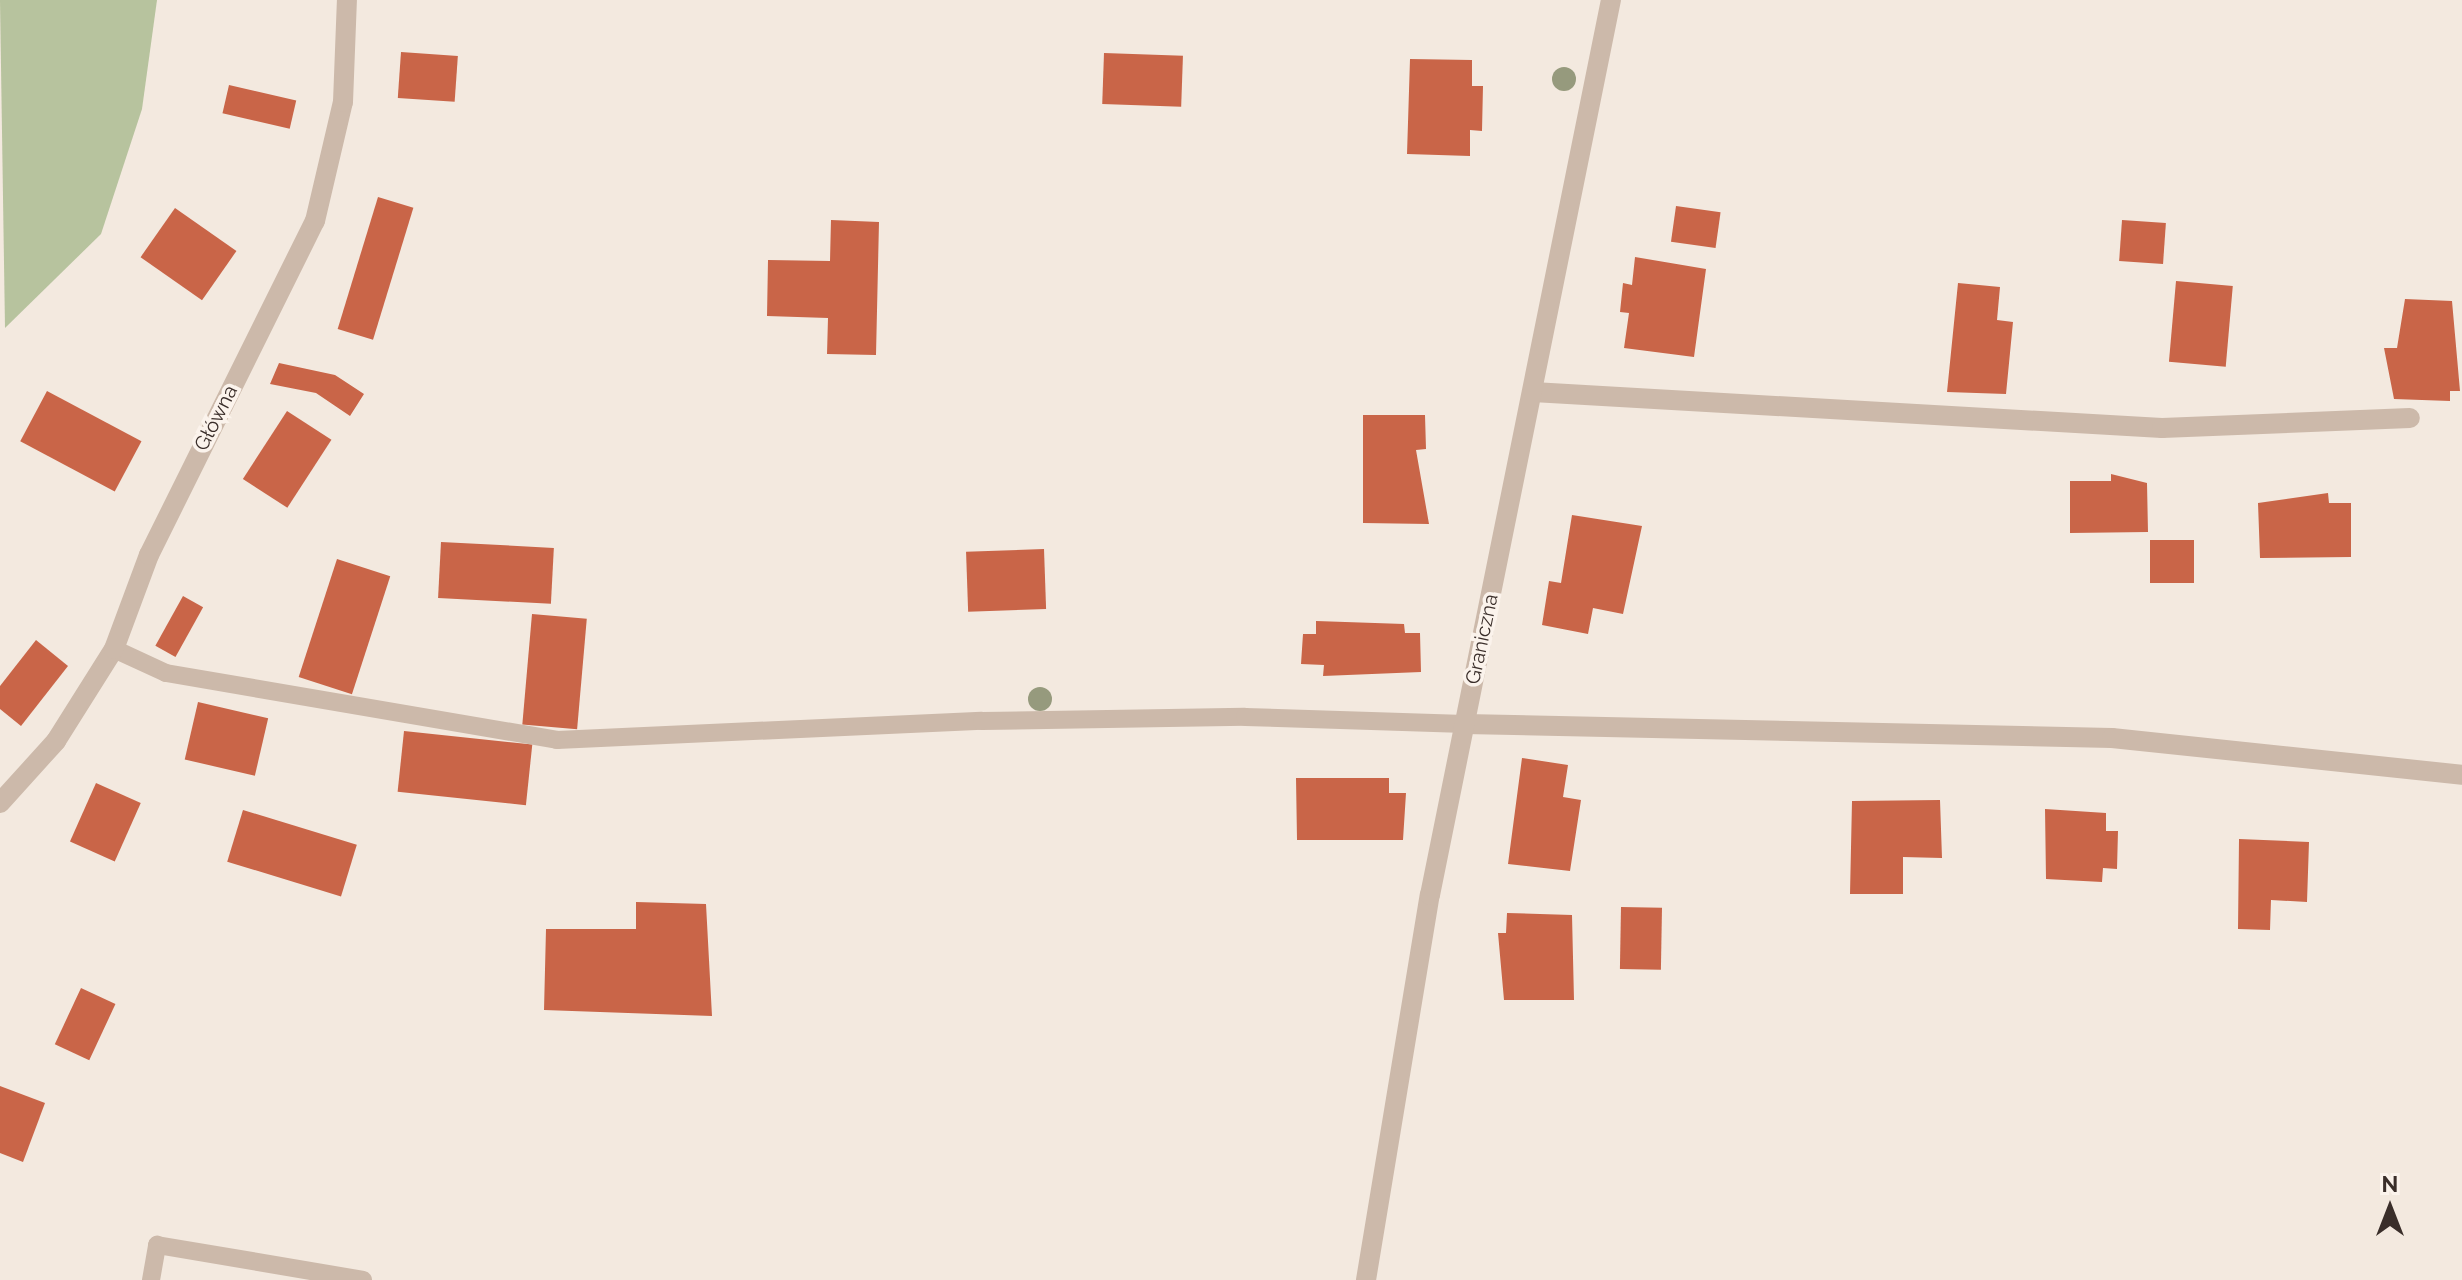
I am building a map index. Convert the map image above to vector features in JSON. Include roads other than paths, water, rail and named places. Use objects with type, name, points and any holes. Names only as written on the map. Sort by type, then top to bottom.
[{"type":"street","name":"Główna","points":[[0,803],[56,741],[114,649],[149,555],[315,221],[343,102],[347,0]]},
{"type":"street","name":"Graniczna","points":[[1366,1280],[1465,724],[1611,0]]},
{"type":"street","points":[[1533,392],[2162,428],[2410,418]]},
{"type":"street","points":[[1465,724],[2112,738],[2462,775]]},
{"type":"lane","points":[[114,649],[166,673],[557,740],[998,721],[1465,724]]},
{"type":"lane","points":[[151,1280],[157,1245],[363,1280]]}]
